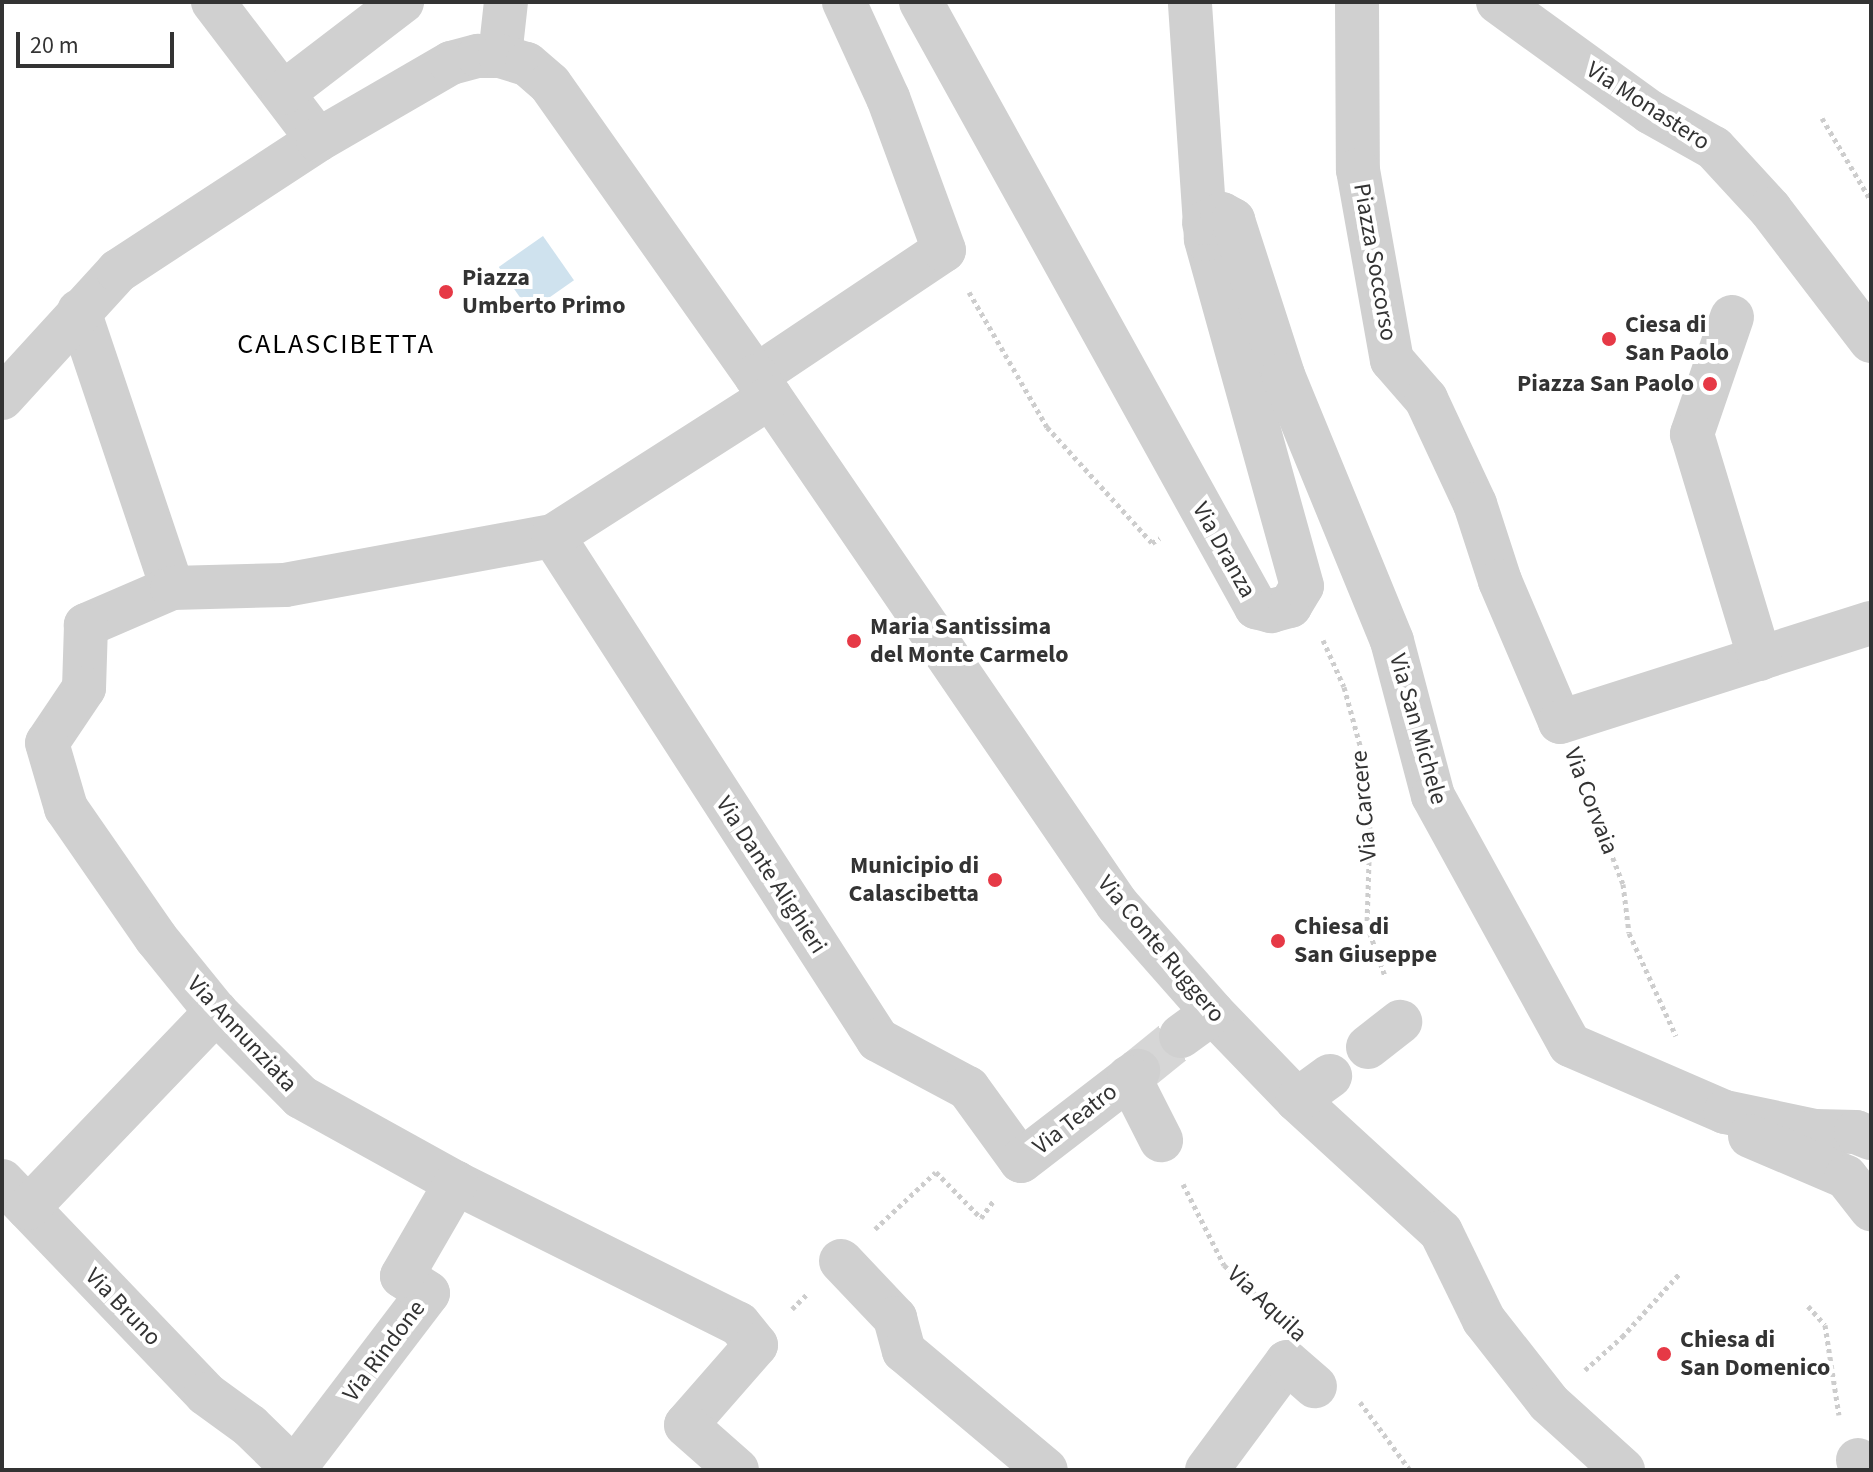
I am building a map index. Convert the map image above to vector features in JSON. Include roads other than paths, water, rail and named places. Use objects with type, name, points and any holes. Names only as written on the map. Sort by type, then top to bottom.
[{"type":"street","points":[[213,2],[318,140]]},
{"type":"street","points":[[283,93],[402,2]]},
{"type":"street","points":[[2,398],[118,271],[318,140],[451,63],[478,56],[500,56],[506,2]]},
{"type":"street","points":[[79,311],[162,591],[285,585],[477,548],[557,542],[944,250],[888,98],[844,2]]},
{"type":"street","name":"Via Dranza","points":[[921,2],[1256,607],[1271,611],[1290,606],[1302,586],[1204,223]]},
{"type":"street","points":[[1190,2],[1204,223]]},
{"type":"street","name":"Piazza Soccorso","points":[[1357,2],[1358,170],[1392,360],[1426,399],[1475,504],[1500,581],[1560,722]]},
{"type":"street","name":"Via Monastero","points":[[1498,2],[1650,112],[1714,148],[1770,209],[1871,341]]},
{"type":"street","name":"Via Conte Ruggero","points":[[500,56],[527,64],[550,84],[763,386],[1197,1024],[1314,1088],[1441,1232],[1484,1320],[1549,1403],[1623,1470]]},
{"type":"street","name":"Via San Michele","points":[[1204,223],[1222,214],[1233,220],[1283,375],[1392,641],[1433,796],[1570,1045],[1725,1112],[1815,1131],[1856,1132],[1871,1138]]},
{"type":"street","points":[[1732,317],[1692,434],[1760,659]]},
{"type":"street","name":"Via Dante Alighieri","points":[[557,542],[878,1040],[968,1088],[1021,1161]]},
{"type":"street","name":"Via Annunziata","points":[[162,591],[86,625],[84,688],[47,743],[66,808],[156,938],[216,1012],[301,1097],[456,1183],[739,1324],[756,1345],[686,1425],[737,1470]]},
{"type":"street","name":"Via Corvaia","points":[[1560,722],[1871,623]]},
{"type":"street","points":[[15,1195],[216,1012]]},
{"type":"street","name":"Via Teatro","points":[[1021,1161],[1133,1074],[1161,1140]]},
{"type":"street","points":[[1725,1112],[1752,1139],[1846,1177],[1871,1209]]},
{"type":"street","name":"Via Rindone","points":[[250,1426],[294,1469],[428,1293],[402,1276],[456,1183]]},
{"type":"street","name":"Via Bruno","points":[[15,1195],[206,1394],[250,1426]]},
{"type":"street","points":[[841,1261],[895,1318],[904,1351],[1046,1470]]},
{"type":"street","points":[[1207,1470],[1287,1362],[1335,1391]]},
{"type":"water","points":[[543,236],[574,280],[530,311],[499,267]]},
{"type":"tunnel","points":[[1138,1071],[1181,1036]]},
{"type":"place","name":"Piazza Umberto Primo","points":[[446,292]]},
{"type":"place","name":"Ciesa di San Paolo","points":[[1609,339]]},
{"type":"place","name":"Piazza San Paolo","points":[[1710,384]]},
{"type":"place","name":"Maria Santissima del Monte Carmelo","points":[[854,641]]},
{"type":"place","name":"Municipio di Calascibetta","points":[[995,880]]},
{"type":"place","name":"Chiesa di San Giuseppe","points":[[1278,941]]},
{"type":"place","name":"Chiesa di San Domenico","points":[[1664,1354]]},
{"type":"district","name":"CALASCIBETTA","points":[[336,344]]}]
